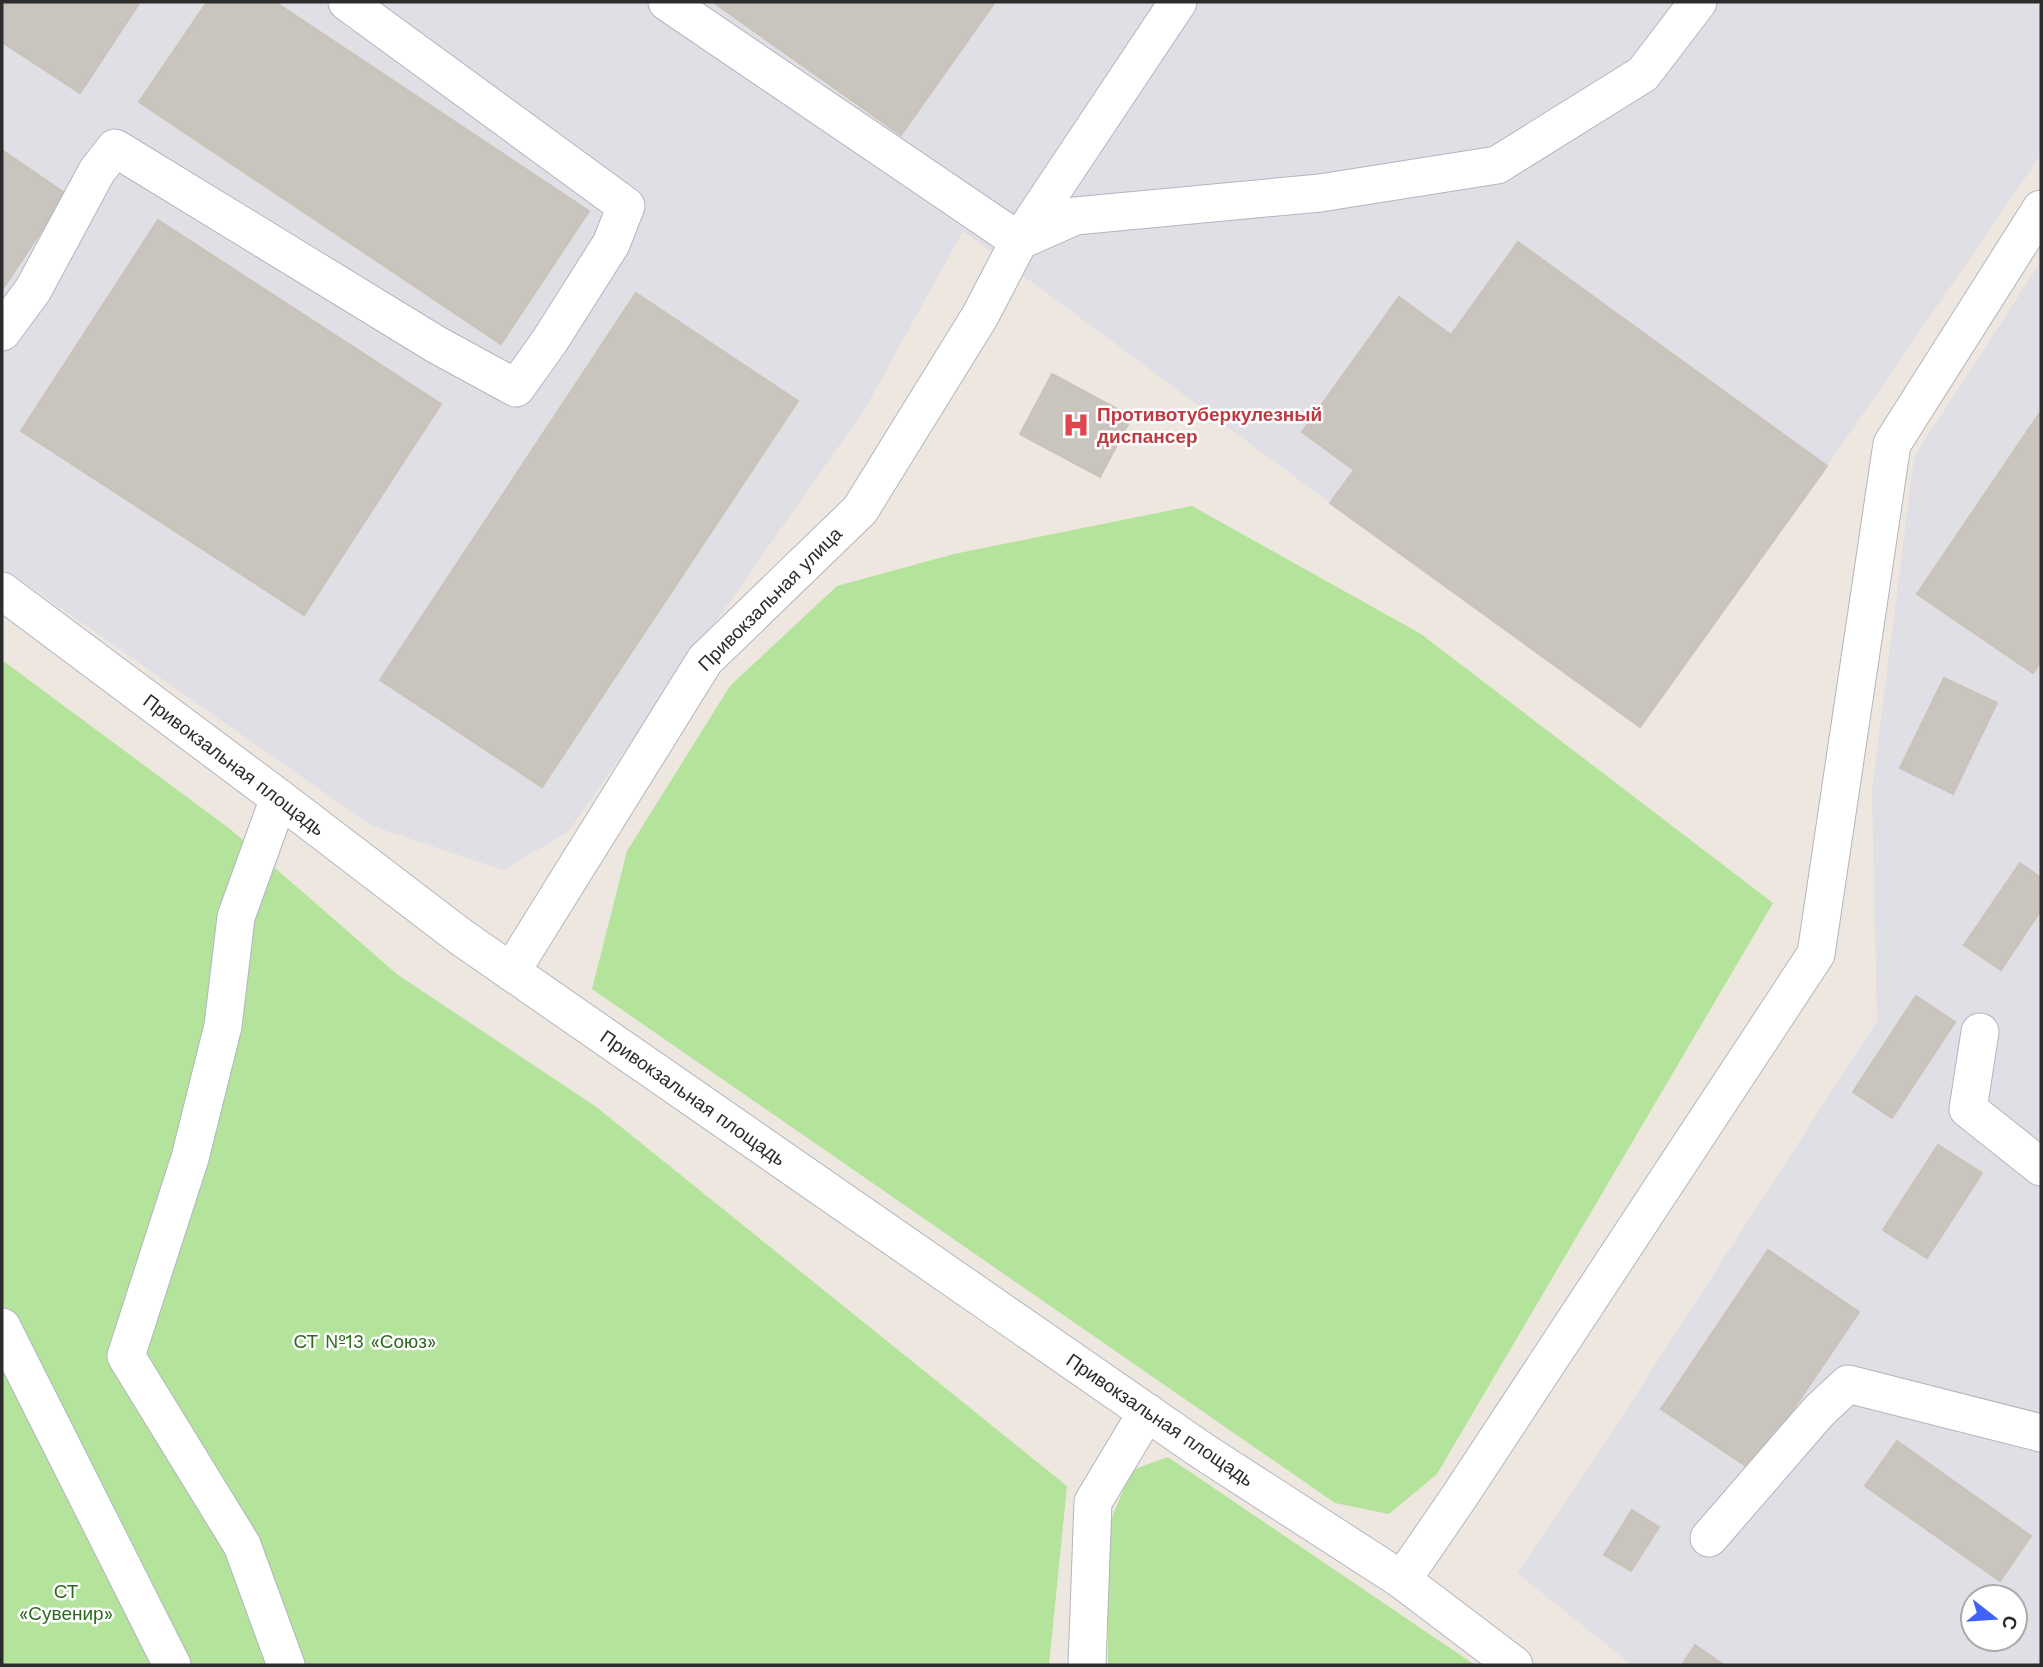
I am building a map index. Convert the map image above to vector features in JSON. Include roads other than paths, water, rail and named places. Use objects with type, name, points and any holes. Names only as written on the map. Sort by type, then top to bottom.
[{"type":"street","points":[[2,332],[33,290],[97,171],[115,148],[437,345],[516,388],[549,342],[611,244],[626,206],[346,2]]},
{"type":"street","points":[[667,2],[1012,252],[1075,216],[1320,193],[1497,165],[1643,74],[1698,2]]},
{"type":"street","name":"Привокзальная улица","points":[[512,972],[705,660],[860,510],[979,316],[1012,252],[1178,2]]},
{"type":"street","points":[[1402,1580],[1816,954],[1892,444],[2041,209]]},
{"type":"street","name":"Привокзальная площадь","points":[[2,591],[461,937],[1201,1450],[1402,1580],[1514,1665]]},
{"type":"street","points":[[279,798],[236,917],[223,1026],[197,1132],[126,1356],[242,1545],[286,1665]]},
{"type":"street","points":[[1980,1032],[1968,1109],[2041,1167]]},
{"type":"street","points":[[2,1327],[172,1665]]},
{"type":"street","points":[[1709,1538],[1819,1411],[1848,1384],[2041,1433]]},
{"type":"street","points":[[1087,1665],[1093,1502],[1147,1412]]},
{"type":"place","name":"Противотуберкулезный диспансер","points":[[1076,425]]},
{"type":"park label","name":"СТ №13 «Союз»","points":[[365,1341]]},
{"type":"park label","name":"СТ «Сувенир»","points":[[66,1602]]}]
